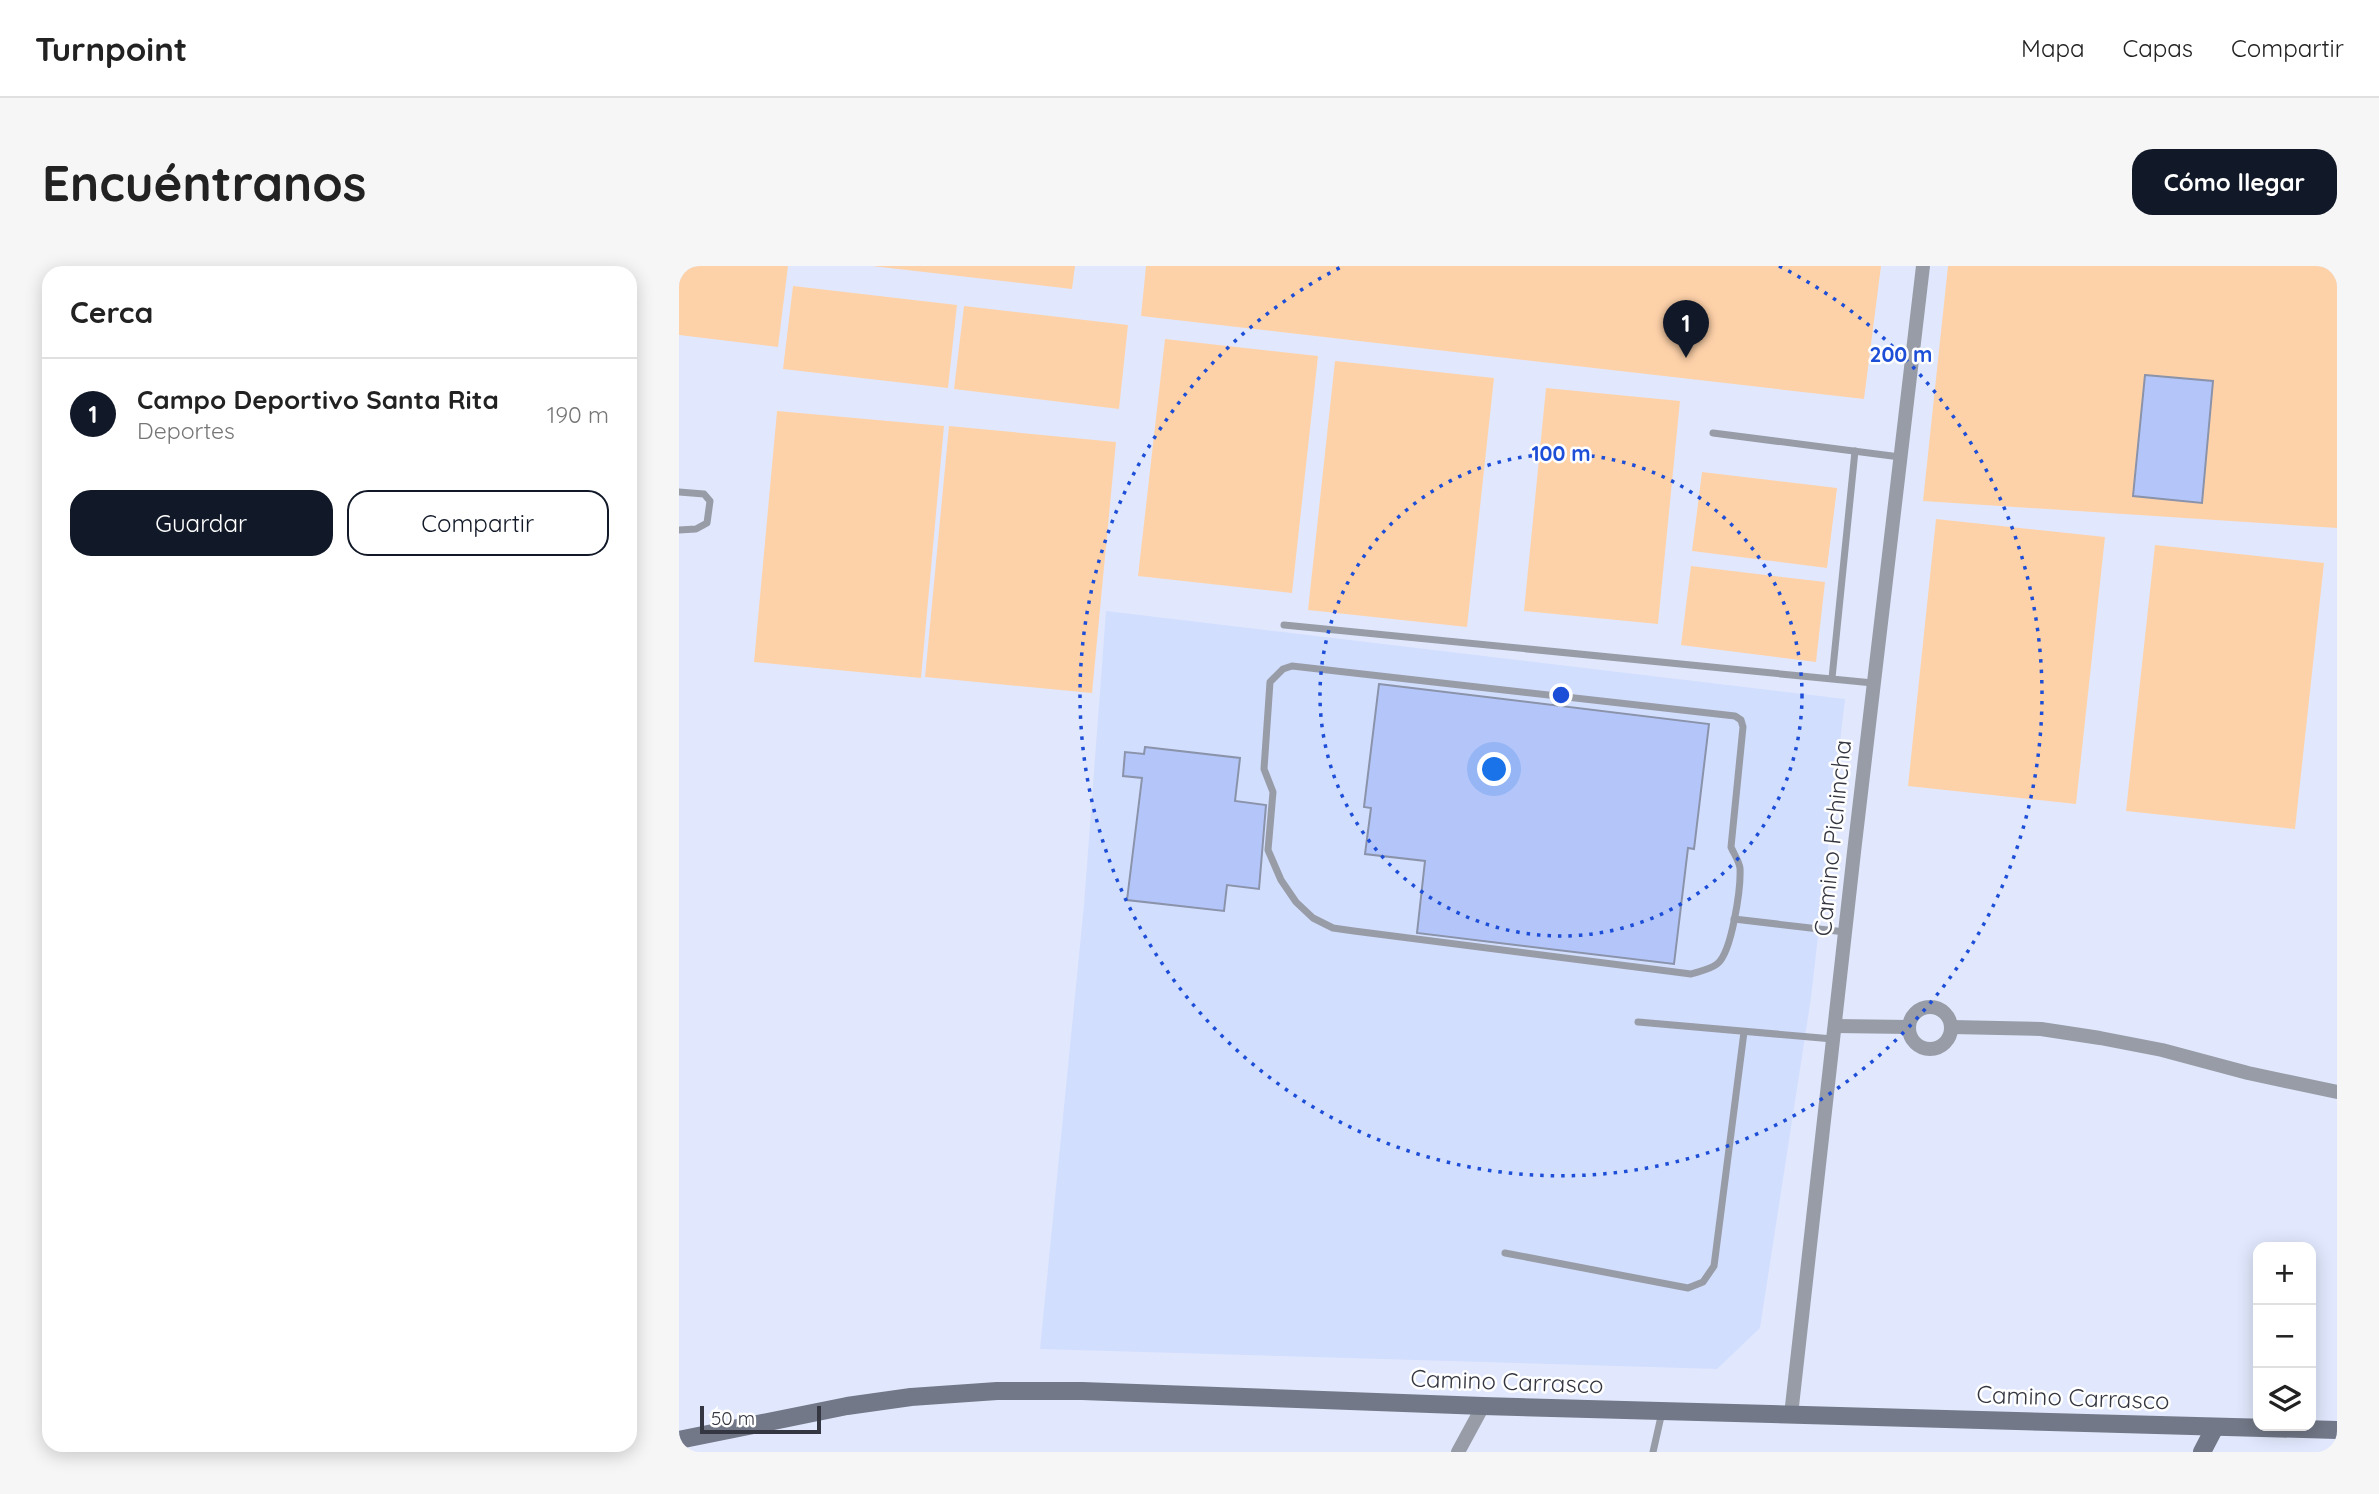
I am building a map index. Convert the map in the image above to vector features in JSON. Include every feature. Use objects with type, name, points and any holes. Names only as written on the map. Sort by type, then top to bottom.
[{"type":"main road","name":"Camino Carrasco","points":[[679,1440],[847,1406],[912,1397],[997,1391],[1082,1391],[1483,1406],[2337,1430]]},
{"type":"main road","points":[[2202,1452],[2214,1427]]},
{"type":"street","name":"Camino Pichincha","points":[[1791,1415],[1923,266]]},
{"type":"street","points":[[1936,1007],[1947,1015],[1952,1027],[1948,1040],[1937,1048],[1924,1048],[1913,1041],[1909,1027],[1913,1015],[1923,1008],[1936,1007]]},
{"type":"street","points":[[1834,1032],[1909,1027]]},
{"type":"street","points":[[1952,1027],[2041,1029],[2100,1038],[2337,1092]]},
{"type":"street","points":[[1458,1452],[1483,1406]]},
{"type":"lane","points":[[1713,433],[1901,457]]},
{"type":"lane","points":[[1832,678],[1855,451]]},
{"type":"lane","points":[[679,492],[704,494],[710,501],[707,523],[696,529],[679,530]]},
{"type":"lane","points":[[1284,625],[1873,683]]},
{"type":"lane","points":[[1304,666],[1735,716],[1741,720],[1743,727],[1731,848],[1740,865],[1734,919],[1729,943],[1719,963],[1707,970],[1691,974],[1333,928],[1313,918],[1296,902],[1280,880],[1268,850],[1273,792],[1264,769],[1270,682],[1283,669],[1304,666]]},
{"type":"lane","points":[[1734,919],[1845,932]]},
{"type":"lane","points":[[1638,1022],[1744,1032],[1834,1032]]},
{"type":"lane","points":[[1505,1253],[1688,1287],[1703,1282],[1714,1266],[1744,1032]]},
{"type":"lane","points":[[1653,1452],[1662,1411]]},
{"type":"shaded area","points":[[679,266],[788,266],[778,347],[679,335]]},
{"type":"shaded area","points":[[872,266],[1075,266],[1072,289]]},
{"type":"shaded area","points":[[1146,266],[1881,266],[1864,399],[1141,316]]},
{"type":"shaded area","points":[[1948,266],[2337,266],[2337,528],[1923,501]]},
{"type":"shaded area","points":[[793,286],[957,305],[948,388],[783,369]]},
{"type":"shaded area","points":[[964,306],[1128,325],[1119,409],[954,389]]},
{"type":"shaded area","points":[[1165,339],[1318,356],[1292,593],[1138,576]]},
{"type":"shaded area","points":[[1335,361],[1494,378],[1467,627],[1308,610]]},
{"type":"shaded area","points":[[1546,388],[1680,401],[1658,624],[1524,611]]},
{"type":"shaded area","points":[[777,411],[944,426],[921,678],[754,662]]},
{"type":"shaded area","points":[[949,426],[1116,442],[1092,693],[925,677]]},
{"type":"shaded area","points":[[1702,472],[1837,488],[1827,568],[1692,551]]},
{"type":"shaded area","points":[[1936,519],[2105,537],[2076,804],[1908,786]]},
{"type":"shaded area","points":[[2155,545],[2324,563],[2295,829],[2126,811]]},
{"type":"shaded area","points":[[1691,566],[1825,582],[1816,662],[1681,645]]},
{"type":"shaded area","points":[[1106,611],[1845,699],[1811,998],[1760,1328],[1717,1369],[1040,1349],[1084,905]]},
{"type":"building","points":[[2145,375],[2213,381],[2202,503],[2133,496]]},
{"type":"building","points":[[1379,684],[1709,724],[1694,849],[1688,848],[1674,964],[1417,933],[1425,861],[1365,854],[1371,808],[1364,807]]},
{"type":"building","points":[[1145,747],[1240,758],[1235,801],[1266,805],[1259,889],[1227,885],[1224,911],[1127,900],[1142,778],[1123,776],[1125,752],[1144,754]]},
{"type":"place","name":"Campo Deportivo Santa Rita","points":[[1686,358]]}]
